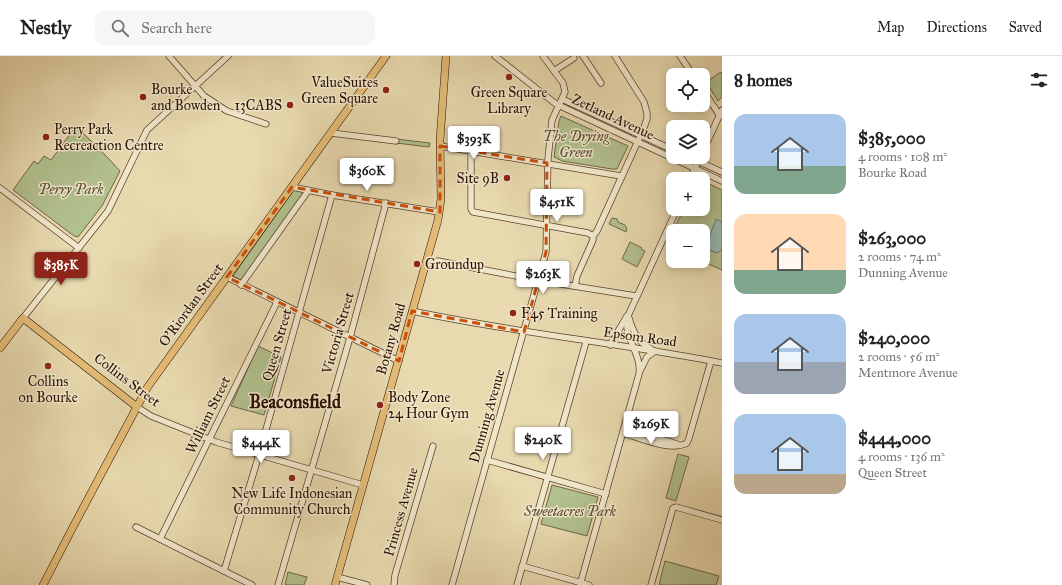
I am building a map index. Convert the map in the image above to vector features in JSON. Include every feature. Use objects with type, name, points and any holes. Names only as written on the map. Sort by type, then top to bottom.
[{"type":"main road","name":"O'Riordan Street","points":[[43,585],[149,385],[386,56]]},
{"type":"main road","name":"Botany Road","points":[[335,585],[399,361],[439,212],[441,199],[441,148],[446,56]]},
{"type":"main road","name":"Botany Road","points":[[444,96],[451,56]]},
{"type":"main road","points":[[0,348],[23,318]]},
{"type":"main road","name":"Collins Street","points":[[23,318],[137,407]]},
{"type":"street","points":[[169,56],[204,96],[227,111],[266,124]]},
{"type":"street","points":[[23,318],[108,211],[147,130],[228,56]]},
{"type":"street","name":"Zetland Avenue","points":[[495,56],[554,103],[722,181]]},
{"type":"street","points":[[543,56],[563,83],[565,92],[562,99]]},
{"type":"street","points":[[583,56],[601,83]]},
{"type":"street","points":[[575,286],[576,277],[593,236],[597,231],[647,119],[644,102],[615,56]]},
{"type":"street","points":[[680,56],[688,68]]},
{"type":"street","points":[[554,71],[574,58]]},
{"type":"street","name":"Zetland Avenue","points":[[562,99],[666,147]]},
{"type":"street","name":"Dunning Avenue","points":[[452,585],[546,254],[548,226],[547,165],[552,120],[562,99]]},
{"type":"street","points":[[710,99],[721,113],[710,136]]},
{"type":"street","points":[[331,133],[396,141]]},
{"type":"street","points":[[441,148],[547,165]]},
{"type":"street","points":[[441,148],[620,178]]},
{"type":"street","points":[[471,153],[472,212],[588,233],[593,236]]},
{"type":"street","points":[[693,172],[697,164]]},
{"type":"street","points":[[708,164],[722,172]]},
{"type":"street","points":[[292,187],[308,191],[439,212]]},
{"type":"street","points":[[0,188],[79,248]]},
{"type":"street","points":[[241,285],[308,191]]},
{"type":"street","name":"Queen Street","points":[[224,571],[300,312],[332,195]]},
{"type":"street","name":"Victoria Street","points":[[278,585],[350,337],[386,203]]},
{"type":"street","points":[[610,345],[630,309],[674,216]]},
{"type":"street","points":[[426,264],[438,261],[538,280],[636,296]]},
{"type":"street","points":[[227,278],[399,361]]},
{"type":"street","name":"William Street","points":[[160,539],[277,302]]},
{"type":"street","points":[[580,584],[638,377],[640,365],[627,332],[626,324],[630,309]]},
{"type":"street","name":"Epsom Road","points":[[412,311],[524,332],[655,351],[722,363]]},
{"type":"street","points":[[628,316],[633,331],[638,339],[645,346],[655,351],[646,358],[638,377]]},
{"type":"street","points":[[517,585],[586,342]]},
{"type":"street","points":[[623,431],[669,446],[682,445],[687,442],[711,361]]},
{"type":"street","name":"Collins Street","points":[[137,407],[152,416],[209,440],[363,485]]},
{"type":"street","points":[[623,431],[645,434],[682,445]]},
{"type":"street","points":[[645,434],[651,441]]},
{"type":"street","name":"Princess Avenue","points":[[394,585],[395,575],[433,446]]},
{"type":"street","points":[[487,460],[606,494]]},
{"type":"street","points":[[651,585],[673,508],[676,507],[722,520]]},
{"type":"street","points":[[136,527],[252,585]]},
{"type":"street","points":[[522,566],[580,584],[589,585]]},
{"type":"street","points":[[337,577],[367,585]]},
{"type":"highlighted area","points":[[440,146],[547,163],[546,252],[524,332],[412,311],[399,361],[227,277],[292,187],[440,212]]},
{"type":"green space","points":[[721,72],[722,97],[718,101],[710,88],[710,79]]},
{"type":"green space","name":"The Drying Green","points":[[561,116],[628,146],[617,169],[562,161],[554,157]]},
{"type":"green space","name":"Perry Park","points":[[76,126],[120,171],[102,206],[78,237],[74,236],[13,190],[34,161],[38,164],[44,156],[51,160]]},
{"type":"green space","points":[[396,139],[430,143],[429,147],[396,143]]},
{"type":"green space","points":[[710,184],[722,190],[722,270],[710,265],[710,224],[676,224],[680,216],[710,216]]},
{"type":"green space","points":[[295,188],[304,192],[243,281],[233,276]]},
{"type":"green space","points":[[612,218],[617,219],[618,222],[625,225],[627,229],[626,232],[609,224]]},
{"type":"green space","points":[[630,242],[645,251],[637,267],[622,259]]},
{"type":"green space","points":[[258,346],[281,357],[264,415],[231,406]]},
{"type":"green space","points":[[678,454],[689,457],[676,501],[666,498]]},
{"type":"green space","name":"Sweetacres Park","points":[[552,485],[598,497],[587,536],[541,524]]},
{"type":"green space","points":[[665,561],[719,576],[716,585],[659,585]]},
{"type":"green space","points":[[288,572],[307,577],[304,585],[285,585]]},
{"type":"water","points":[[716,219],[722,222],[722,249],[718,253],[710,251],[710,235]]},
{"type":"place","name":"Green Square Library","points":[[509,77]]},
{"type":"place","name":"ValueSuites Green Square","points":[[386,90]]},
{"type":"place","name":"Bourke and Bowden","points":[[143,97]]},
{"type":"place","name":"13CABS","points":[[290,105]]},
{"type":"place","name":"Perry Park Recreaction Centre","points":[[46,137]]},
{"type":"place","name":"Site 9B","points":[[507,178]]},
{"type":"place","name":"Groundup","points":[[417,264]]},
{"type":"place","name":"F45 Training","points":[[513,313]]},
{"type":"place","name":"Collins on Bourke","points":[[48,366]]},
{"type":"place","name":"Body Zone 24 Hour Gym","points":[[380,405]]},
{"type":"place","name":"New Life Indonesian Community Church","points":[[292,478]]},
{"type":"district","name":"Beaconsfield","points":[[295,402]]}]
